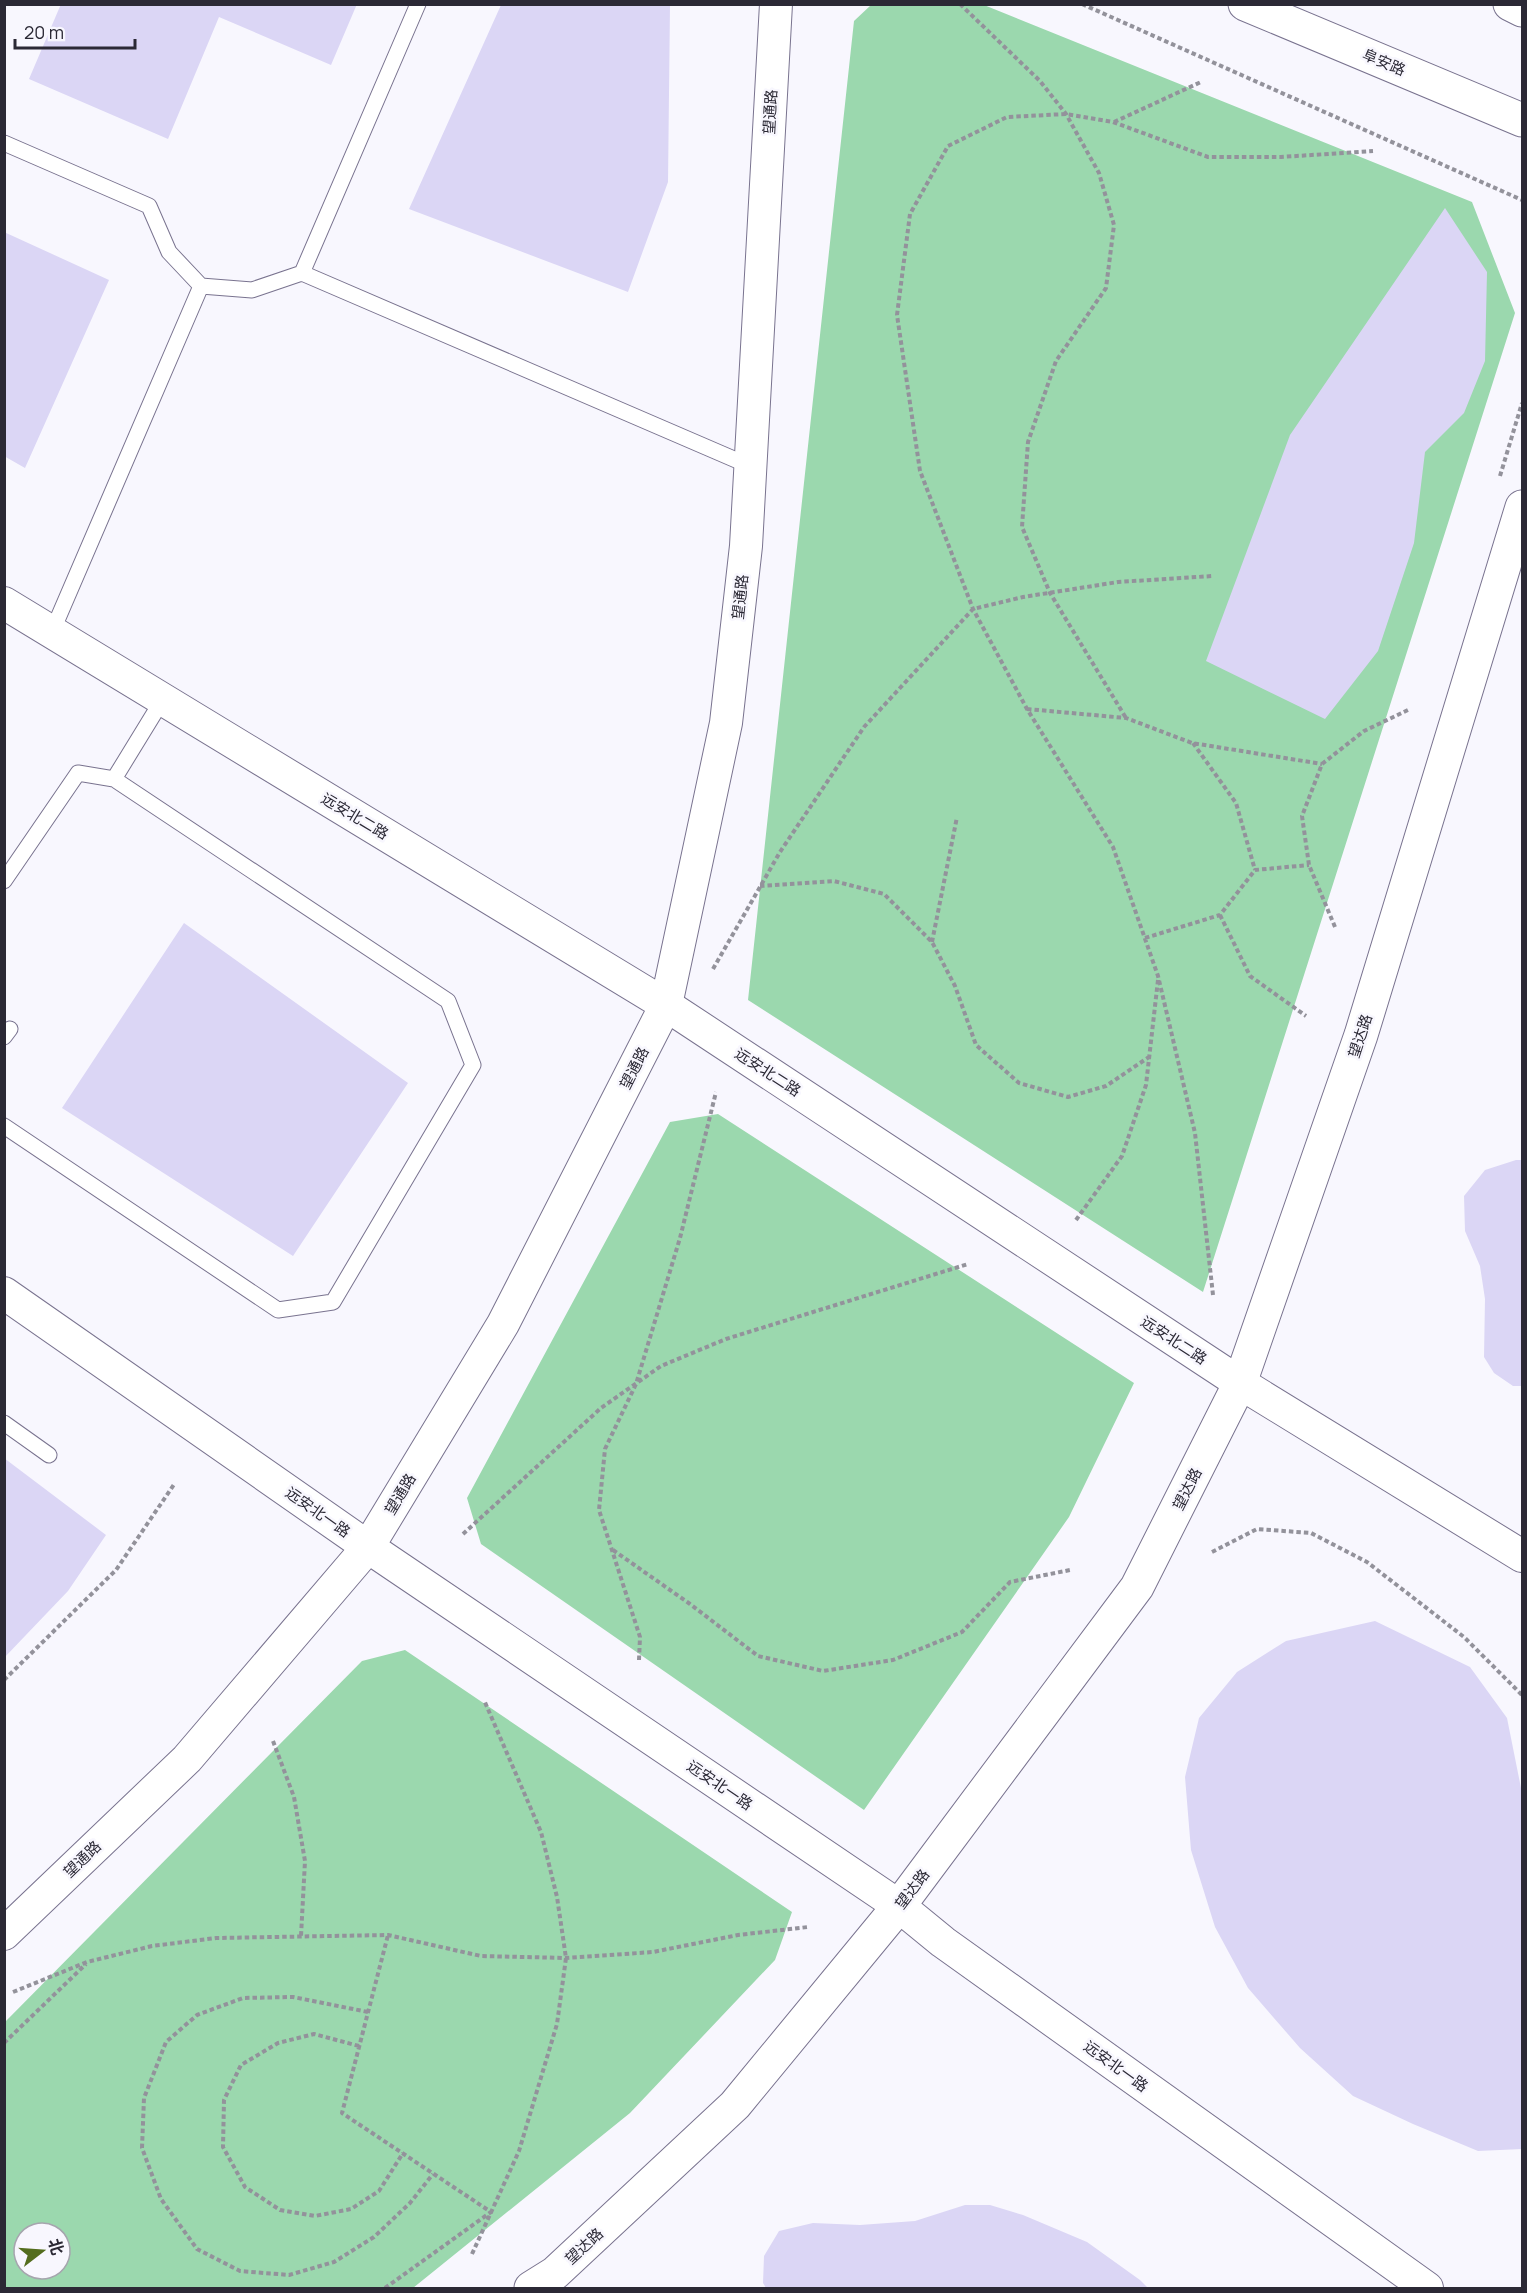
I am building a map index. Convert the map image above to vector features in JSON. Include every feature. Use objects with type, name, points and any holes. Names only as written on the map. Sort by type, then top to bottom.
[{"type":"street","name":"望通路","points":[[4,1934],[187,1759],[368,1547],[503,1324],[666,1005],[726,723],[746,546],[776,4]]},
{"type":"street","name":"阜安路","points":[[1245,4],[1522,120]]},
{"type":"street","points":[[1509,4],[1522,10]]},
{"type":"street","name":"望达路","points":[[531,2289],[555,2273],[735,2105],[899,1906],[1137,1587],[1240,1383],[1361,1035],[1522,507]]},
{"type":"street","name":"远安北二路","points":[[4,603],[666,1005],[1240,1383],[1522,1556]]},
{"type":"street","name":"远安北一路","points":[[4,1293],[368,1547],[899,1906],[943,1942],[1427,2289]]},
{"type":"lane","points":[[302,273],[418,4]]},
{"type":"lane","points":[[4,143],[149,206],[169,252],[201,286],[252,290],[302,273],[750,466]]},
{"type":"lane","points":[[52,632],[201,286]]},
{"type":"lane","points":[[114,779],[163,699]]},
{"type":"lane","points":[[4,881],[78,773],[114,779],[448,1001],[473,1065],[333,1302],[278,1310],[4,1126]]},
{"type":"lane","points":[[4,1423],[49,1455]]},
{"type":"path","points":[[960,4],[1040,81],[1066,114],[1099,173],[1114,225],[1106,288],[1056,360],[1028,442],[1022,527],[1050,593],[1126,718]]},
{"type":"path","points":[[1082,4],[1522,200]]},
{"type":"path","points":[[1113,122],[1201,82]]},
{"type":"path","points":[[1213,1295],[1195,1133],[1158,976],[1113,847],[1027,710],[973,609],[920,471],[897,315],[910,214],[948,146],[1007,117],[1066,114],[1113,122],[1208,157],[1281,157],[1373,151]]},
{"type":"path","points":[[713,970],[780,852],[864,727],[973,609],[1119,582],[1213,576]]},
{"type":"path","points":[[1027,710],[1126,718],[1192,743],[1322,764]]},
{"type":"path","points":[[1335,927],[1309,865],[1302,816],[1322,764],[1364,730],[1408,710]]},
{"type":"path","points":[[1192,743],[1236,803],[1256,870]]},
{"type":"path","points":[[932,942],[957,817]]},
{"type":"path","points":[[1145,938],[1220,915],[1256,870],[1309,865]]},
{"type":"path","points":[[760,886],[834,881],[884,894],[932,942],[955,986],[975,1045],[1019,1083],[1068,1097],[1106,1086],[1149,1057]]},
{"type":"path","points":[[1220,915],[1250,976],[1306,1016]]},
{"type":"path","points":[[1076,1220],[1122,1156],[1146,1085],[1158,976]]},
{"type":"path","points":[[639,1660],[640,1636],[599,1510],[605,1449],[636,1384],[680,1238],[716,1092]]},
{"type":"path","points":[[463,1534],[601,1408],[661,1366],[726,1339],[969,1264]]},
{"type":"path","points":[[4,1680],[116,1570],[175,1483]]},
{"type":"path","points":[[1212,1552],[1257,1529],[1311,1533],[1367,1562],[1464,1637],[1522,1695]]},
{"type":"path","points":[[612,1549],[758,1656],[823,1671],[893,1660],[962,1632],[1010,1582],[1070,1570]]},
{"type":"path","points":[[472,2254],[519,2151],[554,2035],[566,1958],[557,1897],[542,1832],[483,1700]]},
{"type":"path","points":[[273,1741],[294,1797],[305,1862],[301,1936]]},
{"type":"path","points":[[14,1992],[87,1962],[152,1946],[216,1938],[388,1935],[481,1956],[566,1958],[653,1952],[738,1935],[808,1927]]},
{"type":"path","points":[[388,1935],[342,2113],[490,2212]]},
{"type":"path","points":[[4,2043],[87,1962]]},
{"type":"path","points":[[368,2012],[292,1997],[243,1998],[197,2015],[166,2042],[144,2098],[142,2148],[161,2199],[197,2249],[240,2271],[289,2275],[334,2262],[374,2237],[410,2203],[433,2174]]},
{"type":"path","points":[[359,2046],[315,2034],[278,2043],[242,2065],[224,2100],[223,2147],[245,2187],[280,2210],[315,2216],[351,2209],[379,2191],[403,2153]]},
{"type":"path","points":[[385,2289],[490,2212]]},
{"type":"green space","points":[[871,5],[984,5],[1472,202],[1515,313],[1203,1292],[748,1000],[854,21]]},
{"type":"green space","points":[[718,1114],[1134,1383],[1069,1517],[864,1810],[481,1544],[467,1498],[670,1122]]},
{"type":"green space","points":[[405,1650],[792,1912],[775,1960],[630,2113],[413,2288],[5,2288],[5,2022],[362,1661]]},
{"type":"building","points":[[61,4],[357,4],[331,65],[219,17],[168,139],[29,79]]},
{"type":"building","points":[[501,5],[670,5],[668,182],[628,292],[409,209]]},
{"type":"building","points":[[1445,208],[1487,272],[1485,361],[1464,413],[1425,452],[1414,543],[1378,651],[1325,719],[1206,661],[1290,435]]},
{"type":"building","points":[[4,232],[109,280],[25,468],[4,456]]},
{"type":"building","points":[[184,923],[408,1083],[293,1256],[62,1108]]},
{"type":"building","points":[[1522,1160],[1522,1386],[1513,1386],[1494,1373],[1484,1357],[1485,1299],[1480,1266],[1465,1231],[1464,1196],[1485,1170]]},
{"type":"building","points":[[4,1458],[106,1535],[68,1591],[4,1658]]},
{"type":"building","points":[[1375,1621],[1470,1667],[1507,1718],[1522,1793],[1522,2149],[1478,2151],[1353,2096],[1300,2048],[1248,1988],[1215,1927],[1191,1850],[1185,1777],[1199,1718],[1237,1672],[1286,1641]]},
{"type":"building","points":[[965,2205],[990,2205],[1023,2215],[1087,2242],[1148,2288],[766,2288],[763,2283],[764,2256],[779,2231],[813,2223],[860,2225],[915,2221]]}]
